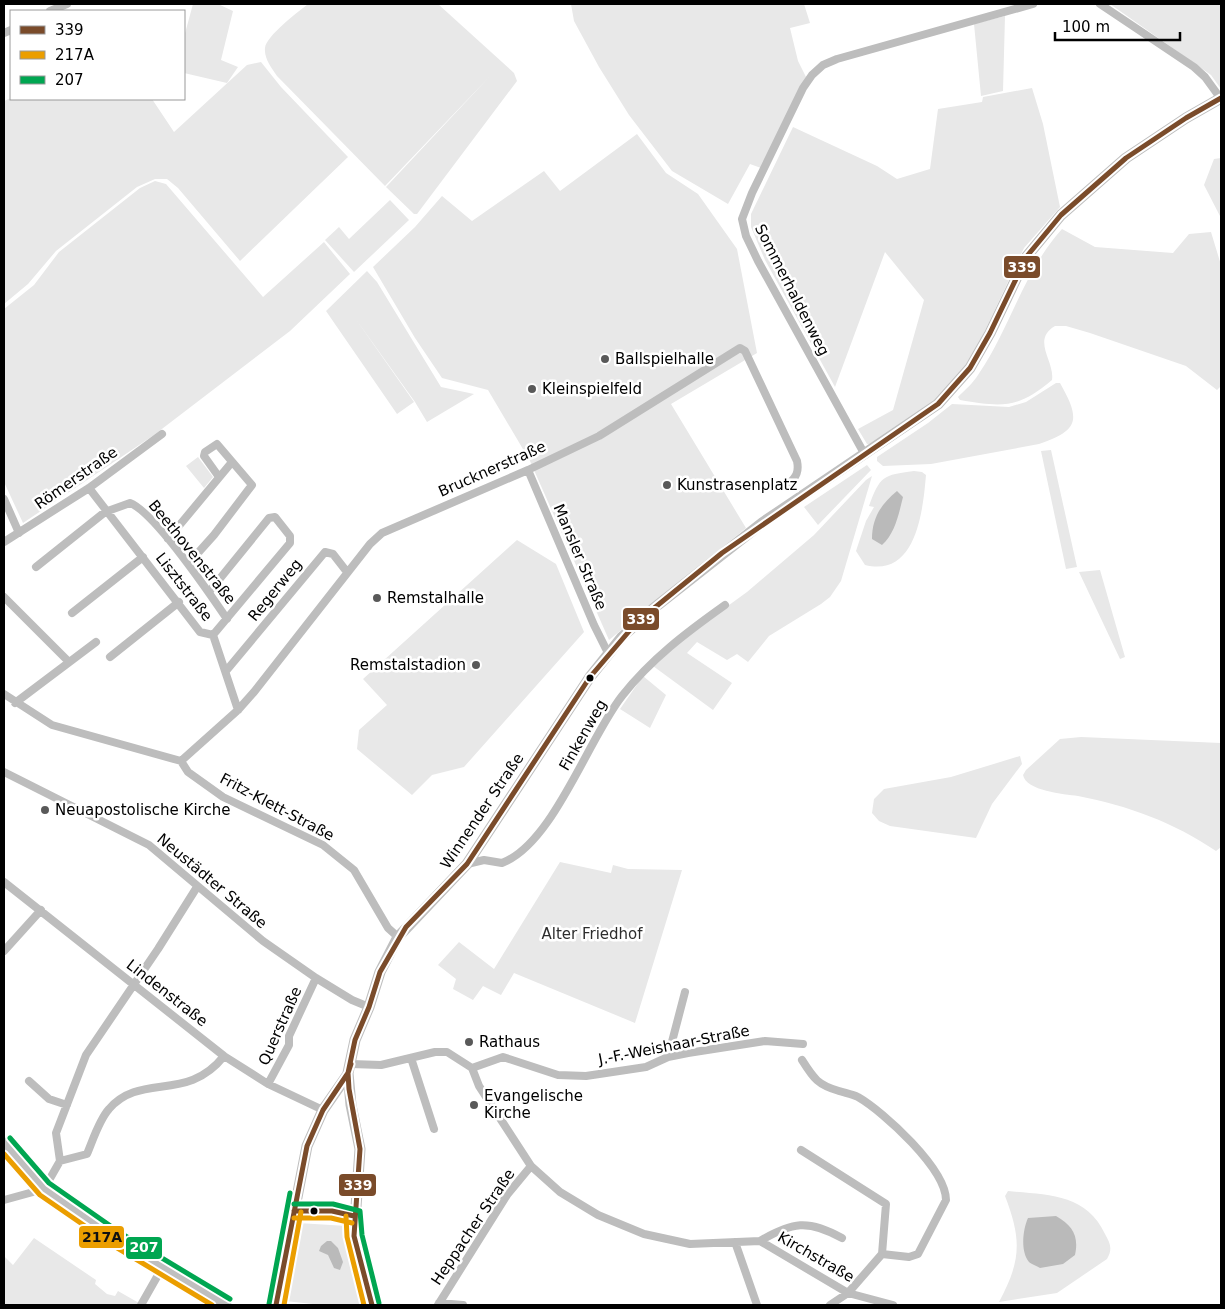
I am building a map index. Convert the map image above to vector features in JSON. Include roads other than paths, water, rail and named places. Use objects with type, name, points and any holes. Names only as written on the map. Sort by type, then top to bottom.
[{"type":"street","points":[[52,10],[67,4]]},
{"type":"street","name":"Sommerhaldenweg","points":[[865,455],[785,311],[746,236],[742,219],[752,193],[804,88],[812,75],[823,65],[1032,4]]},
{"type":"street","points":[[1100,4],[1194,67],[1205,76],[1221,99]]},
{"type":"street","name":"Winnender Straße","points":[[372,1305],[354,1236],[360,1149],[351,1105],[349,1069],[355,1040],[369,1007],[380,972],[398,937],[467,864],[585,685],[608,653],[638,622],[722,553],[762,523],[938,404],[970,368],[990,333],[1028,256],[1061,215],[1126,158],[1172,127],[1221,99]]},
{"type":"street","name":"Brucknerstraße","points":[[181,761],[238,710],[270,673],[347,572],[370,544],[382,533],[528,470],[599,436],[740,348],[745,351],[797,461],[799,469],[795,479],[788,484]]},
{"type":"street","name":"Römerstraße","points":[[4,542],[89,488],[162,434]]},
{"type":"street","points":[[188,564],[214,535],[252,485],[232,462],[220,444],[205,452],[205,460],[219,478]]},
{"type":"street","points":[[168,539],[232,462]]},
{"type":"street","name":"Mansler Straße","points":[[528,470],[594,625],[608,653]]},
{"type":"street","name":"Lisztstraße","points":[[89,488],[106,512],[179,602],[200,632],[213,635],[238,710]]},
{"type":"street","points":[[4,499],[19,533]]},
{"type":"street","name":"Beethovenstraße","points":[[36,567],[106,512],[130,503],[139,506],[168,539],[228,619]]},
{"type":"street","points":[[209,592],[269,518],[275,517],[290,536],[290,544],[213,635]]},
{"type":"street","name":"Regerweg","points":[[226,671],[325,552],[333,554],[347,572]]},
{"type":"street","points":[[72,613],[143,557]]},
{"type":"street","points":[[4,597],[69,662]]},
{"type":"street","points":[[110,657],[179,602]]},
{"type":"street","name":"Finkenweg","points":[[467,864],[484,860],[502,863],[523,852],[578,774],[597,734],[623,695],[649,666],[682,636],[725,605]]},
{"type":"street","points":[[15,703],[96,642]]},
{"type":"street","points":[[4,694],[15,703],[52,725],[181,761]]},
{"type":"street","name":"Fritz-Klett-Straße","points":[[181,761],[188,772],[223,797],[323,844],[354,870],[388,928],[398,937]]},
{"type":"street","name":"Neustädter Straße","points":[[5,776],[148,845],[263,941],[316,978],[352,1000],[369,1007]]},
{"type":"street","name":"Lindenstraße","points":[[4,882],[224,1056],[268,1084],[323,1110]]},
{"type":"street","points":[[4,1200],[44,1189],[60,1161],[56,1133],[86,1055],[158,949],[196,887]]},
{"type":"street","points":[[4,951],[41,910]]},
{"type":"street","name":"Querstraße","points":[[268,1084],[289,1045],[289,1036],[316,978]]},
{"type":"street","points":[[668,1058],[685,992]]},
{"type":"street","name":"J.-F.-Weishaar-Straße","points":[[472,1068],[503,1057],[558,1075],[586,1076],[646,1067],[668,1058],[765,1041],[803,1044]]},
{"type":"street","points":[[276,1305],[307,1146],[323,1110],[333,1099],[349,1069],[448,1052],[472,1068]]},
{"type":"street","points":[[60,1161],[87,1154],[108,1110],[122,1096],[139,1090],[182,1085],[213,1069],[224,1056]]},
{"type":"street","points":[[411,1058],[434,1130]]},
{"type":"street","points":[[802,1060],[814,1079],[824,1087],[856,1096],[900,1128],[940,1179],[946,1191],[946,1200],[918,1254],[909,1257],[882,1254]]},
{"type":"street","name":"Kirchstraße","points":[[472,1068],[479,1086],[532,1166],[560,1192],[598,1215],[644,1234],[690,1244],[760,1241],[848,1293],[893,1305]]},
{"type":"street","points":[[30,1081],[49,1098],[67,1105]]},
{"type":"street","points":[[333,1099],[343,1098],[351,1105]]},
{"type":"street","points":[[4,1143],[44,1189],[162,1268],[226,1305]]},
{"type":"street","points":[[801,1150],[886,1204],[882,1254],[848,1293],[830,1305]]},
{"type":"street","name":"Heppacher Straße","points":[[438,1304],[507,1195],[532,1166]]},
{"type":"street","points":[[760,1241],[783,1227],[802,1224],[822,1227],[842,1238]]},
{"type":"street","points":[[735,1242],[757,1305]]},
{"type":"street","points":[[141,1305],[162,1268]]},
{"type":"street","points":[[438,1304],[462,1305]]},
{"type":"place","name":"Ballspielhalle","points":[[605,359]]},
{"type":"place","name":"Kleinspielfeld","points":[[532,389]]},
{"type":"place","name":"Kunstrasenplatz","points":[[667,485]]},
{"type":"place","name":"Remstalhalle","points":[[377,598]]},
{"type":"place","name":"Remstalstadion","points":[[476,665]]},
{"type":"place","name":"Neuapostolische Kirche","points":[[45,810]]},
{"type":"place","name":"Rathaus","points":[[469,1042]]},
{"type":"place","name":"Evangelische Kirche","points":[[474,1105]]},
{"type":"park label","name":"Alter Friedhof","points":[[592,934]]}]
